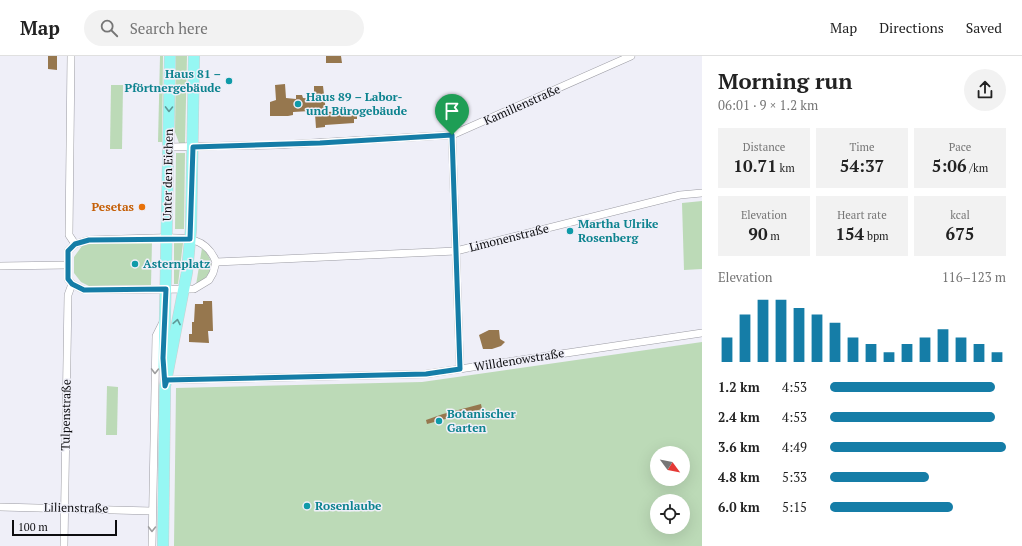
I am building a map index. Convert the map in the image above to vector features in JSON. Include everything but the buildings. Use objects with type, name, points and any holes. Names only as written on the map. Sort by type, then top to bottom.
[{"type":"main road","name":"Unter den Eichen","points":[[163,546],[166,383],[163,358],[166,318],[170,56]]},
{"type":"main road","name":"Unter den Eichen","points":[[166,383],[183,290],[190,239],[194,56]]},
{"type":"street","points":[[71,56],[70,235],[75,244]]},
{"type":"street","name":"Kamillenstraße","points":[[169,147],[355,141],[452,135],[631,56]]},
{"type":"street","points":[[452,135],[460,369]]},
{"type":"street","name":"Limonenstraße","points":[[216,262],[456,251],[680,195],[702,193]]},
{"type":"street","points":[[167,238],[190,239],[201,243],[214,257],[216,262],[213,273],[206,283],[194,290],[84,290],[72,284],[68,279],[68,251],[75,244],[89,240],[167,238]]},
{"type":"street","points":[[0,266],[67,265]]},
{"type":"street","name":"Tulpenstraße","points":[[64,546],[68,295],[72,284]]},
{"type":"street","name":"Unter den Eichen","points":[[152,546],[156,336],[161,323],[166,318]]},
{"type":"street","name":"Willdenowstraße","points":[[166,383],[426,374],[702,333]]},
{"type":"street","name":"Lilienstraße","points":[[0,507],[152,510]]},
{"type":"green space","points":[[160,56],[163,56],[162,142],[158,142]]},
{"type":"green space","points":[[176,56],[187,56],[185,143],[179,143],[175,132]]},
{"type":"green space","points":[[111,85],[123,85],[122,149],[110,149]]},
{"type":"green space","points":[[176,153],[185,153],[184,229],[175,229]]},
{"type":"green space","points":[[702,201],[702,269],[684,270],[682,203]]},
{"type":"green space","points":[[152,241],[151,285],[89,286],[81,282],[74,273],[74,257],[82,246],[91,243]]},
{"type":"green space","points":[[174,243],[183,243],[178,284],[174,284]]},
{"type":"green space","points":[[202,248],[210,259],[211,268],[206,277],[196,285]]},
{"type":"green space","name":"Botanischer Garten","points":[[702,342],[702,546],[174,546],[176,388],[422,382]]},
{"type":"green space","points":[[107,386],[118,387],[117,435],[106,435]]},
{"type":"place","name":"Haus 81 – Pförtnergebäude","points":[[229,81]]},
{"type":"place","name":"Haus 89 – Labor- und Bürogebäude","points":[[298,104]]},
{"type":"place","name":"Pesetas","points":[[142,207]]},
{"type":"place","name":"Martha Ulrike Rosenberg","points":[[570,231]]},
{"type":"place","name":"Asternplatz","points":[[135,264]]},
{"type":"place","name":"Botanischer Garten","points":[[439,421]]},
{"type":"place","name":"Rosenlaube","points":[[307,506]]},
{"type":"route","points":[[452,135],[460,369],[426,374],[167,380],[165,386],[163,358],[166,318],[166,289],[84,290],[72,284],[68,279],[68,251],[75,244],[89,240],[152,238],[190,239],[193,147],[320,143],[452,135]]}]
